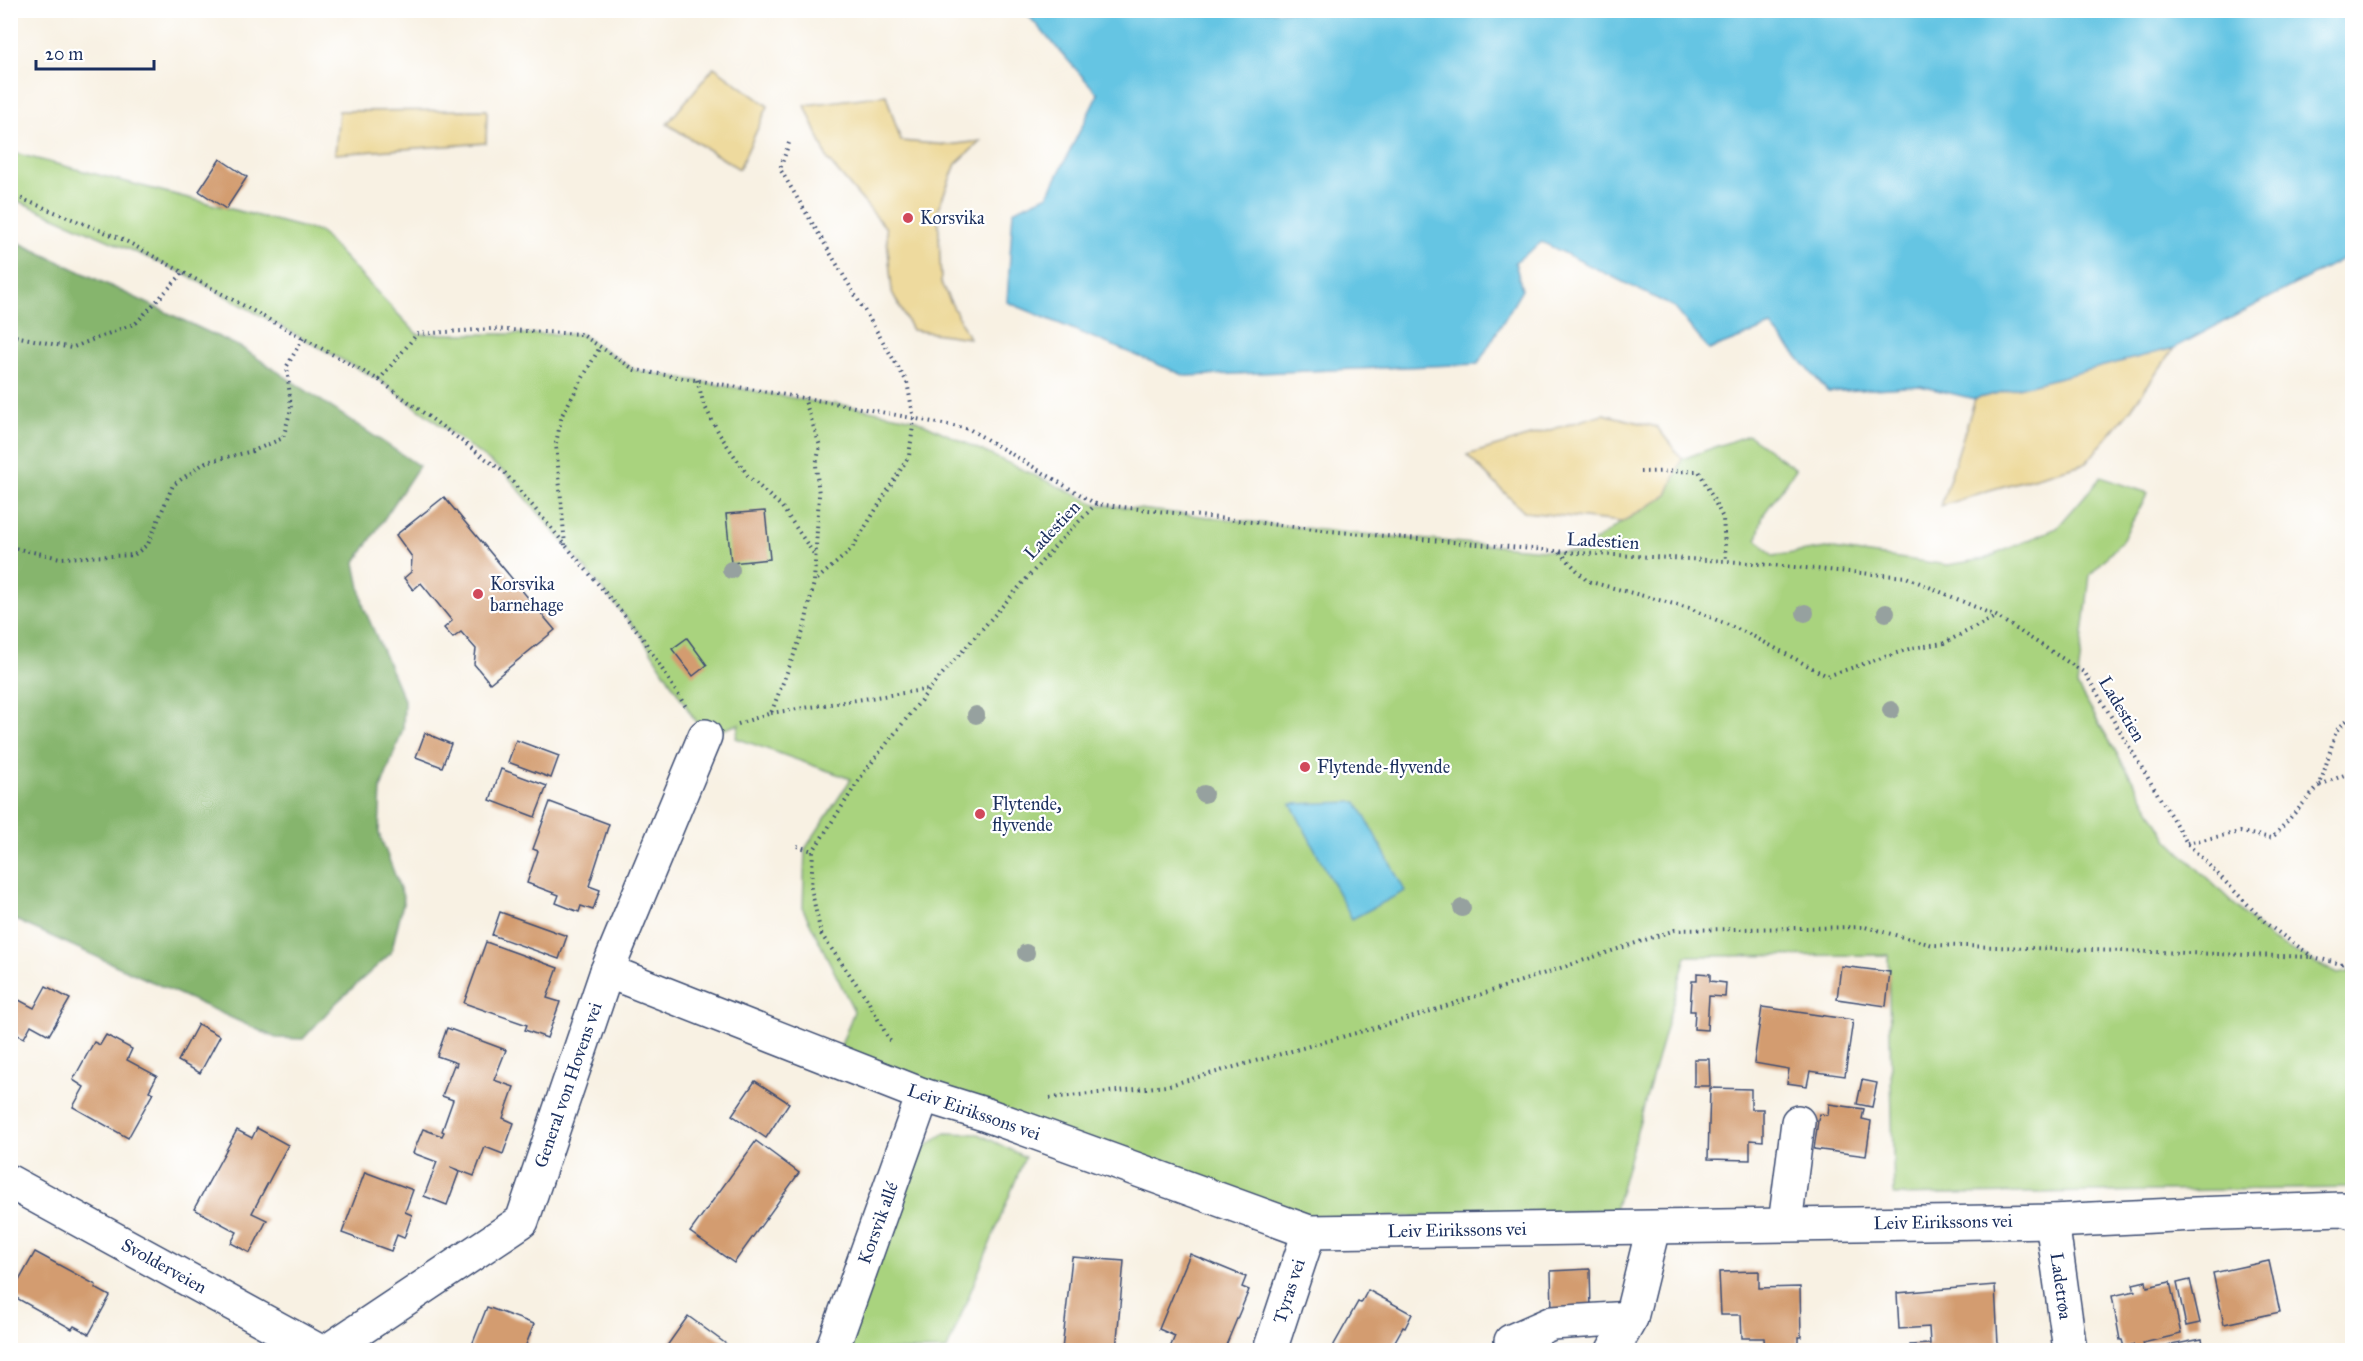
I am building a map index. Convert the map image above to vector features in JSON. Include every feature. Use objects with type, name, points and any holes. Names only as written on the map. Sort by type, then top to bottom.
[{"type":"street","name":"General von Hovens vei","points":[[329,1350],[522,1221],[607,971],[705,736]]},
{"type":"street","name":"Leiv Eirikssons vei","points":[[607,971],[923,1095],[984,1114],[1309,1232],[2052,1221],[2342,1209],[2352,1212]]},
{"type":"street","name":"Korsvik allé","points":[[832,1350],[923,1095]]},
{"type":"street","points":[[1785,1224],[1798,1122]]},
{"type":"street","name":"Svolderveien","points":[[10,1182],[317,1350]]},
{"type":"street","name":"Ladetrøa","points":[[2052,1221],[2070,1350]]},
{"type":"street","points":[[1613,1350],[1631,1318],[1653,1228]]},
{"type":"street","name":"Tyras vei","points":[[1270,1350],[1309,1232]]},
{"type":"street","points":[[1511,1341],[1552,1323],[1631,1318]]},
{"type":"path","points":[[789,143],[780,169],[907,382],[914,419],[909,456],[857,541],[851,550],[814,582]]},
{"type":"path","points":[[10,194],[124,240],[379,380],[505,473],[640,634],[705,736],[771,713],[929,689]]},
{"type":"path","points":[[10,335],[71,348],[136,323],[183,273]]},
{"type":"path","points":[[379,380],[417,334],[491,329],[581,334],[635,370],[804,398],[969,429],[1096,504]]},
{"type":"path","points":[[10,547],[60,558],[134,555],[148,544],[173,485],[207,462],[253,452],[283,438],[291,409],[287,366],[303,338]]},
{"type":"path","points":[[565,545],[555,443],[562,415],[600,346]]},
{"type":"path","points":[[697,380],[704,405],[720,435],[749,477],[782,507],[815,556]]},
{"type":"path","points":[[771,713],[804,629],[814,582],[819,495],[816,465],[820,446],[804,398]]},
{"type":"path","points":[[1640,472],[1699,471],[1723,518],[1726,561]]},
{"type":"path","name":"Ladestien","points":[[813,851],[865,771],[929,689],[1059,542],[1096,504],[1339,532],[1906,577],[1996,616],[2085,673],[2187,843],[2268,925],[2313,957],[2341,964],[2352,958]]},
{"type":"path","points":[[1559,551],[1587,581],[1689,608],[1749,634],[1827,676],[1912,648],[1944,643],[1996,616]]},
{"type":"path","points":[[2187,843],[2240,832],[2272,838],[2320,785],[2336,731],[2352,715]]},
{"type":"path","points":[[2320,785],[2352,772]]},
{"type":"path","points":[[797,846],[813,851],[811,888],[821,934],[867,999],[890,1041],[888,1081]]},
{"type":"path","points":[[1041,1099],[1166,1086],[1410,1018],[1675,930],[1865,927],[1933,945],[2313,957]]},
{"type":"green space","points":[[10,152],[320,232],[417,334],[581,334],[635,370],[833,405],[834,403],[914,419],[1096,504],[1339,532],[1578,553],[1622,522],[1667,495],[1682,459],[1748,435],[1796,469],[1763,515],[1757,539],[1773,556],[1826,548],[1948,565],[1984,559],[2057,528],[2101,477],[2148,493],[2121,542],[2090,575],[2077,686],[2168,840],[2270,939],[2338,974],[2352,971],[2352,1188],[1894,1195],[1888,955],[1686,956],[1615,1210],[1306,1220],[835,1061],[854,1011],[803,909],[805,849],[851,779],[736,738],[739,724],[705,736],[640,634],[505,473],[379,380],[183,273],[11,198]]},
{"type":"green space","points":[[11,239],[242,348],[419,466],[355,563],[364,608],[404,700],[403,729],[381,788],[379,833],[404,899],[391,953],[336,1003],[303,1039],[276,1038],[11,918]]},
{"type":"green space","points":[[945,1133],[979,1134],[1025,1157],[947,1350],[844,1350],[921,1150]]},
{"type":"sand","points":[[714,67],[768,106],[739,169],[667,124]]},
{"type":"sand","name":"Korsvika","points":[[886,95],[901,141],[948,145],[981,141],[956,164],[938,209],[941,283],[969,338],[912,330],[892,292],[886,228],[828,160],[805,105]]},
{"type":"sand","points":[[487,110],[486,143],[335,154],[339,111]]},
{"type":"sand","points":[[2174,348],[2131,409],[2086,463],[1941,506],[1975,399]]},
{"type":"sand","points":[[1603,414],[1657,427],[1682,459],[1667,495],[1622,522],[1524,512],[1467,455]]},
{"type":"water","points":[[1021,11],[2352,11],[2352,254],[2174,348],[1975,399],[1920,386],[1828,392],[1771,326],[1709,350],[1674,307],[1542,242],[1515,262],[1522,290],[1478,364],[1186,376],[1007,302],[1013,211],[1048,195],[1098,94],[1025,12]]},
{"type":"water","points":[[1357,802],[1405,891],[1352,919],[1291,804]]},
{"type":"building","points":[[220,159],[247,177],[226,209],[199,191]]},
{"type":"building","points":[[444,497],[555,630],[490,683],[474,664],[476,649],[461,632],[453,638],[444,628],[452,621],[421,583],[413,590],[404,578],[411,572],[412,557],[396,535]]},
{"type":"building","points":[[765,511],[770,559],[731,563],[726,514]]},
{"type":"building","points":[[687,638],[707,665],[693,676],[672,649]]},
{"type":"building","points":[[425,733],[451,744],[442,767],[416,757]]},
{"type":"building","points":[[516,740],[559,756],[551,778],[508,762]]},
{"type":"building","points":[[501,769],[547,786],[535,817],[490,800]]},
{"type":"building","points":[[550,802],[609,824],[589,886],[600,890],[593,910],[581,906],[579,912],[556,903],[559,895],[527,883],[538,851],[533,849]]},
{"type":"building","points":[[500,912],[567,936],[559,959],[492,935]]},
{"type":"building","points":[[486,942],[558,968],[547,998],[560,1002],[547,1038],[525,1030],[527,1025],[464,1003]]},
{"type":"building","points":[[1841,966],[1890,972],[1886,1006],[1837,999]]},
{"type":"building","points":[[1697,973],[1710,974],[1710,981],[1726,983],[1725,997],[1709,996],[1707,1030],[1694,1029],[1695,1011],[1690,1011],[1692,981],[1697,981]]},
{"type":"building","points":[[46,986],[70,999],[49,1035],[31,1025],[24,1038],[10,1031],[10,1015],[19,1000],[34,1008]]},
{"type":"building","points":[[1762,1007],[1853,1020],[1845,1076],[1810,1071],[1807,1086],[1787,1083],[1789,1069],[1754,1063]]},
{"type":"building","points":[[198,1024],[220,1036],[200,1073],[178,1061]]},
{"type":"building","points":[[447,1028],[506,1050],[494,1080],[514,1087],[503,1118],[514,1123],[503,1154],[485,1147],[474,1176],[450,1167],[459,1172],[447,1205],[424,1196],[437,1162],[413,1153],[423,1129],[442,1136],[453,1100],[442,1096],[454,1065],[456,1066],[457,1063],[437,1056]]},
{"type":"building","points":[[106,1035],[132,1049],[127,1060],[157,1076],[149,1091],[153,1093],[128,1138],[73,1107],[84,1087],[73,1080],[94,1042],[100,1045]]},
{"type":"building","points":[[1694,1059],[1709,1059],[1710,1086],[1694,1086]]},
{"type":"building","points":[[1862,1080],[1877,1083],[1872,1107],[1857,1104]]},
{"type":"building","points":[[755,1081],[789,1103],[766,1138],[732,1115]]},
{"type":"building","points":[[1710,1088],[1751,1089],[1751,1109],[1763,1109],[1763,1141],[1750,1140],[1750,1160],[1708,1159]]},
{"type":"building","points":[[1829,1104],[1864,1109],[1862,1119],[1871,1121],[1866,1156],[1814,1149],[1819,1114],[1828,1115]]},
{"type":"building","points":[[257,1128],[288,1145],[252,1213],[267,1220],[250,1253],[231,1243],[237,1232],[194,1209],[237,1130],[252,1138]]},
{"type":"building","points":[[756,1141],[799,1173],[734,1263],[690,1232]]},
{"type":"building","points":[[365,1172],[413,1190],[405,1212],[412,1215],[404,1238],[397,1235],[391,1251],[342,1233]]},
{"type":"building","points":[[35,1252],[96,1285],[95,1288],[110,1296],[89,1334],[74,1326],[72,1329],[11,1295]]},
{"type":"building","points":[[1190,1254],[1246,1277],[1242,1287],[1249,1290],[1224,1350],[1169,1350],[1175,1336],[1159,1329]]},
{"type":"building","points":[[1072,1257],[1124,1261],[1116,1350],[1062,1350]]},
{"type":"building","points":[[2269,1261],[2280,1312],[2224,1324],[2213,1273]]},
{"type":"building","points":[[1590,1269],[1591,1310],[1552,1312],[1551,1271]]},
{"type":"building","points":[[1759,1271],[1759,1288],[1800,1287],[1801,1337],[1798,1337],[1798,1350],[1765,1350],[1764,1338],[1742,1338],[1741,1315],[1721,1315],[1719,1272]]},
{"type":"building","points":[[2190,1280],[2200,1323],[2186,1326],[2177,1283]]},
{"type":"building","points":[[2146,1281],[2147,1287],[2170,1282],[2181,1334],[2143,1343],[2144,1347],[2134,1349],[2133,1345],[2124,1347],[2120,1340],[2112,1296],[2135,1291],[2133,1284]]},
{"type":"building","points":[[1995,1285],[1998,1344],[1984,1345],[1984,1350],[1910,1350],[1910,1345],[1930,1344],[1929,1327],[1899,1329],[1897,1293]]},
{"type":"building","points":[[1368,1290],[1412,1314],[1405,1328],[1403,1327],[1390,1350],[1331,1350],[1358,1302],[1361,1303]]},
{"type":"building","points":[[487,1307],[534,1324],[524,1350],[470,1350]]},
{"type":"building","points":[[688,1316],[733,1349],[664,1350]]},
{"type":"building","points":[[2202,1339],[2204,1350],[2166,1350],[2166,1346]]},
{"type":"place","name":"Korsvika","points":[[908,218]]},
{"type":"place","name":"Korsvika barnehage","points":[[478,594]]},
{"type":"place","name":"Flytende-flyvende","points":[[1305,767]]},
{"type":"place","name":"Flytende, flyvende","points":[[980,814]]}]
